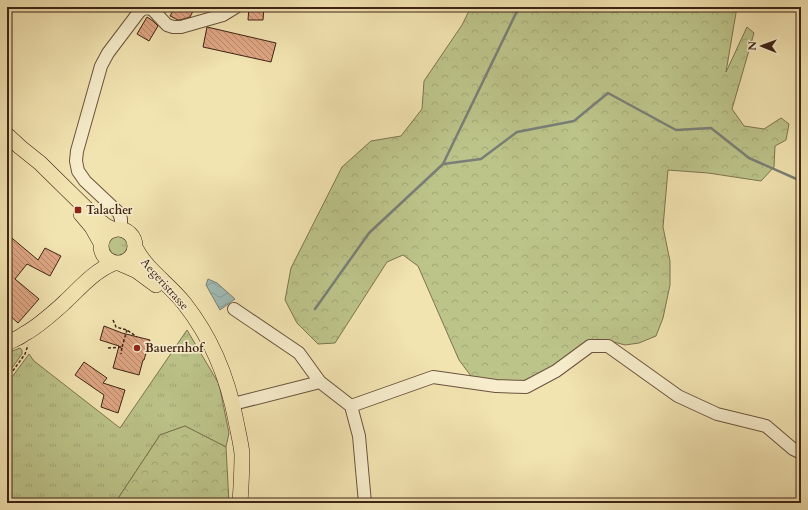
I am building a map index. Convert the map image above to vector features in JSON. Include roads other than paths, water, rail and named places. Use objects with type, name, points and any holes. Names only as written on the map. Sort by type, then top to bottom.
[{"type":"main road","name":"Aegeristrasse","points":[[7,135],[40,163],[98,220],[106,226],[126,231],[130,234],[134,238],[136,248],[142,260],[172,289],[194,318],[214,353],[227,384],[233,404],[242,454],[240,503]]},
{"type":"main road","name":"Aegeristrasse","points":[[20,147],[35,166],[78,210],[92,227],[104,257],[110,262],[125,263],[132,258],[136,248]]},
{"type":"main road","name":"Aegeristrasse","points":[[74,293],[92,268],[101,247],[102,238],[105,234],[117,229]]},
{"type":"main road","name":"Aegeristrasse","points":[[13,340],[48,317],[106,266],[117,263],[137,271],[148,278],[174,303],[201,339],[227,384]]},
{"type":"lane","points":[[117,229],[121,219],[119,213],[85,181],[78,171],[76,161],[77,151],[99,73],[108,53],[139,12],[143,9],[148,8],[153,10],[167,25],[181,27],[223,16],[236,7]]},
{"type":"lane","points":[[234,309],[299,353],[320,382],[351,406],[359,436],[365,503]]},
{"type":"lane","points":[[351,406],[433,377],[496,386],[526,387],[556,371],[590,346],[608,346],[678,396],[717,414],[766,426],[793,449],[801,453]]},
{"type":"lane","points":[[233,404],[320,382]]},
{"type":"water","points":[[208,279],[217,283],[235,299],[220,310],[206,285]]},
{"type":"waterway","points":[[315,309],[369,233],[443,164],[519,7]]},
{"type":"waterway","points":[[443,164],[481,159],[517,132],[574,121],[608,93],[676,130],[711,128],[749,158],[801,181]]},
{"type":"place","name":"Talacher","points":[[78,210]]},
{"type":"place","name":"Bauernhof","points":[[137,348]]}]
